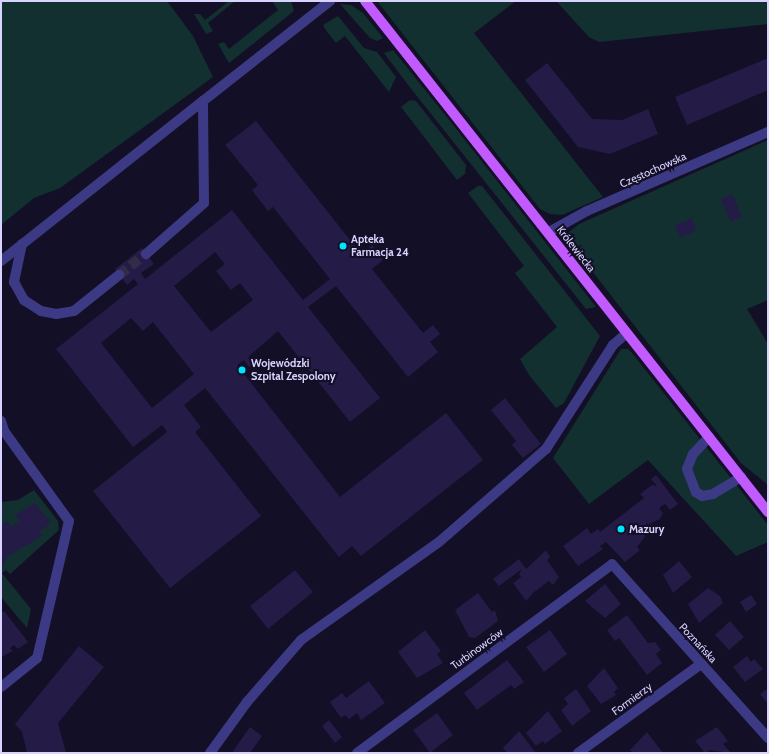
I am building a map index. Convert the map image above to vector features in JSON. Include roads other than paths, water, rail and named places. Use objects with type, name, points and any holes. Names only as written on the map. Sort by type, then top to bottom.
[{"type":"main road","name":"Królewiecka","points":[[365,1],[549,232],[768,512]]},
{"type":"street","points":[[1,261],[330,1]]},
{"type":"street","points":[[146,254],[189,219],[204,203],[207,192],[203,101]]},
{"type":"street","name":"Częstochowska","points":[[549,232],[588,211],[768,132]]},
{"type":"street","points":[[22,244],[13,275],[24,300],[47,313],[62,314],[79,308],[120,275]]},
{"type":"street","points":[[210,753],[247,702],[301,640],[440,542],[546,449],[558,436],[613,344],[627,333]]},
{"type":"street","points":[[1,421],[4,431],[69,521],[37,658],[1,687]]},
{"type":"street","points":[[709,437],[693,454],[687,469],[696,492],[702,496],[713,494],[741,477]]},
{"type":"street","name":"Poznańska","points":[[612,564],[768,738]]},
{"type":"street","name":"Turbinowców","points":[[357,753],[612,564]]},
{"type":"street","name":"Formierzy","points":[[578,753],[701,664]]},
{"type":"tunnel","points":[[119,275],[146,254]]},
{"type":"place","name":"Apteka Farmacja 24","points":[[343,246]]},
{"type":"place","name":"Wojewódzki Szpital Zespolony","points":[[242,370]]},
{"type":"place","name":"Mazury","points":[[621,529]]}]
